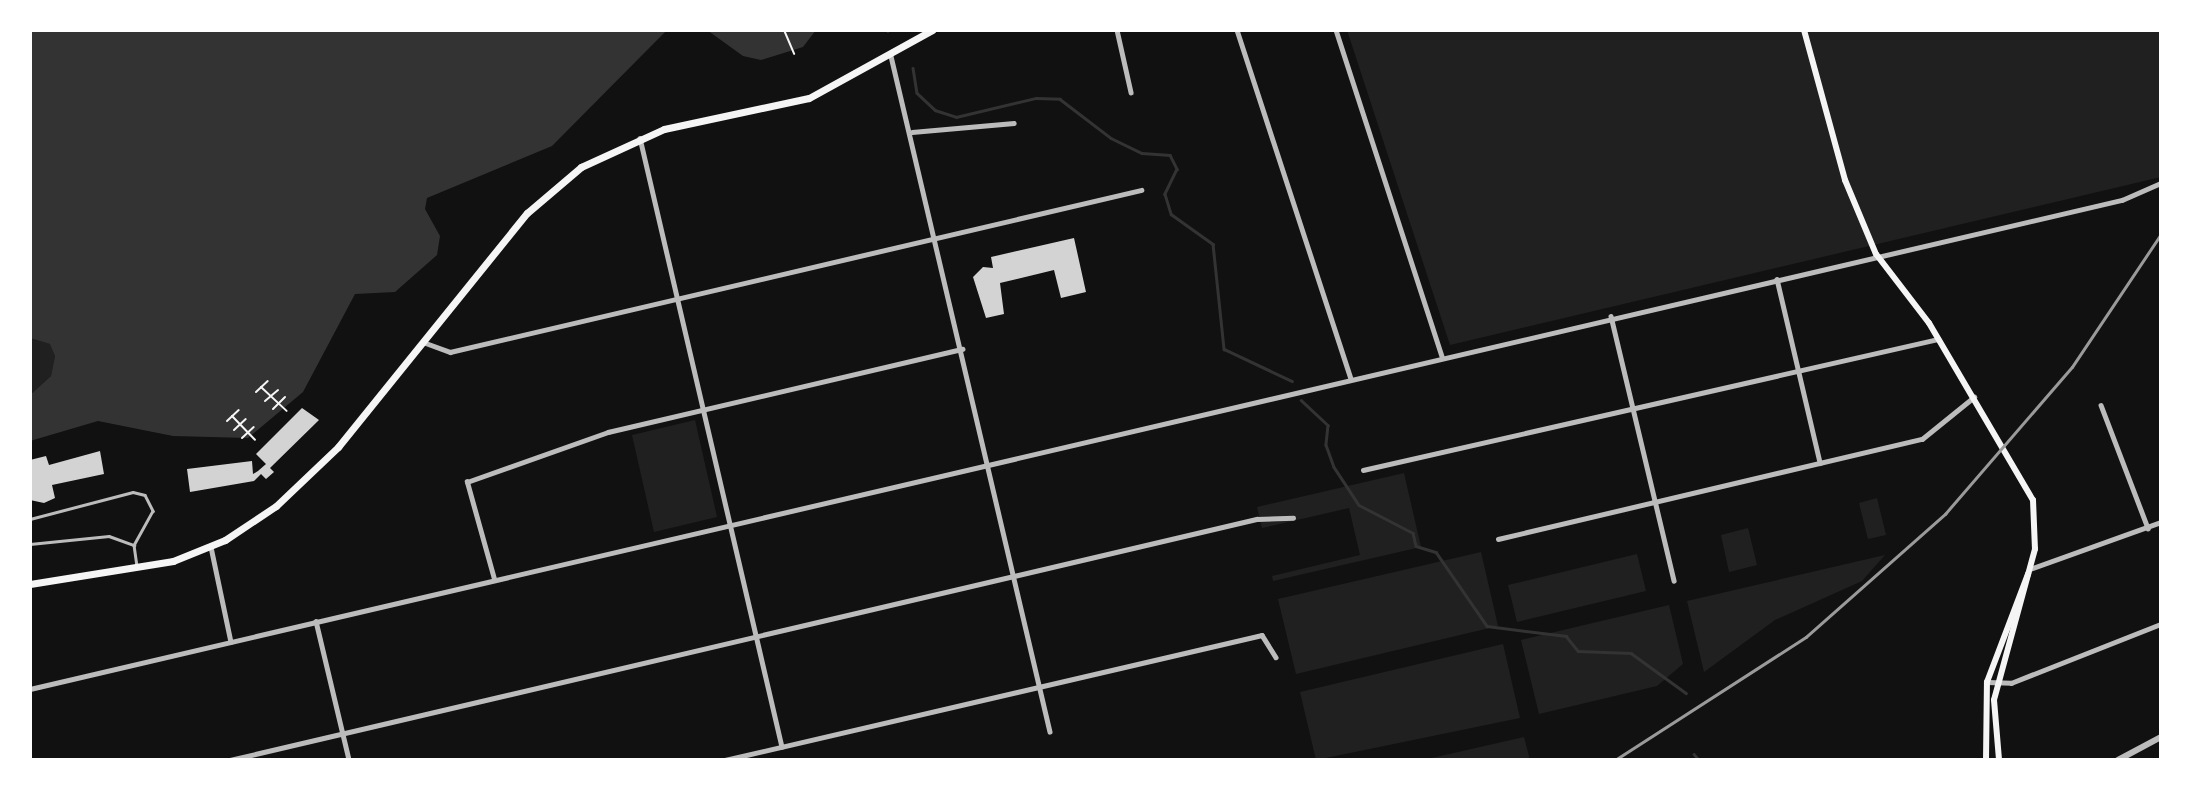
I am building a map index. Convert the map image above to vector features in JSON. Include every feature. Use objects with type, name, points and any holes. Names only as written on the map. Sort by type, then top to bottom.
[{"type":"main road","points":[[30,584],[137,570],[211,547],[309,477],[542,198],[581,167],[640,137],[796,102],[891,56],[932,30]]},
{"type":"main road","points":[[1804,30],[1845,180],[1875,254],[1939,339],[2016,464],[2036,514],[2029,571],[1997,683],[1999,760]]},
{"type":"main road","points":[[1986,760],[1987,682],[2029,571]]},
{"type":"street","points":[[1117,30],[1132,92]]},
{"type":"street","points":[[1237,30],[1351,379]]},
{"type":"street","points":[[1336,30],[1442,357]]},
{"type":"street","points":[[891,56],[912,132],[1050,732]]},
{"type":"street","points":[[912,132],[1014,123]]},
{"type":"street","points":[[640,137],[782,747]]},
{"type":"street","points":[[30,689],[1875,254],[2122,200],[2161,183]]},
{"type":"street","points":[[422,342],[450,352],[1141,190]]},
{"type":"street","points":[[1777,279],[1797,374],[1821,463]]},
{"type":"street","points":[[1611,316],[1653,502],[1674,581]]},
{"type":"street","points":[[1363,470],[1797,374],[1939,339]]},
{"type":"street","points":[[494,579],[467,482],[608,432],[961,349]]},
{"type":"street","points":[[1498,539],[1929,436],[1974,397]]},
{"type":"street","points":[[2101,405],[2148,528]]},
{"type":"street","points":[[230,760],[1257,519],[1293,518]]},
{"type":"street","points":[[2029,571],[2161,522]]},
{"type":"street","points":[[211,547],[232,642]]},
{"type":"street","points":[[316,621],[349,760]]},
{"type":"street","points":[[1987,682],[1997,683],[2161,624]]},
{"type":"street","points":[[725,760],[1262,635],[1276,657]]},
{"type":"street","points":[[2118,760],[2161,737]]},
{"type":"lane","points":[[30,519],[140,493],[153,511],[134,545],[137,570]]},
{"type":"lane","points":[[30,544],[109,536],[134,545]]},
{"type":"path","points":[[784,30],[794,54]]},
{"type":"path","points":[[256,392],[268,381]]},
{"type":"path","points":[[261,387],[287,411]]},
{"type":"path","points":[[265,401],[278,390]]},
{"type":"path","points":[[273,409],[285,397]]},
{"type":"path","points":[[227,421],[239,410]]},
{"type":"path","points":[[232,416],[255,440]]},
{"type":"path","points":[[234,430],[246,419]]},
{"type":"path","points":[[242,438],[254,427]]},
{"type":"shaded area","points":[[30,30],[667,30],[552,146],[427,198],[425,209],[440,236],[437,255],[395,292],[355,294],[303,392],[248,438],[173,436],[98,421],[30,441],[30,395],[51,376],[55,356],[50,344],[30,338]]},
{"type":"shaded area","points":[[707,30],[816,30],[803,47],[761,60],[743,56]]},
{"type":"shaded area","points":[[1347,30],[2161,30],[2161,177],[1450,345]]},
{"type":"shaded area","points":[[30,338],[51,344],[55,356],[51,376],[30,395]]},
{"type":"shaded area","points":[[695,420],[717,517],[654,532],[632,435]]},
{"type":"shaded area","points":[[1404,473],[1421,547],[1273,581],[1272,576],[1360,555],[1349,508],[1262,528],[1257,507]]},
{"type":"shaded area","points":[[1877,498],[1886,535],[1868,539],[1859,503]]},
{"type":"shaded area","points":[[1748,528],[1757,565],[1729,572],[1721,535]]},
{"type":"shaded area","points":[[1481,552],[1498,626],[1296,674],[1278,599]]},
{"type":"shaded area","points":[[1637,554],[1646,591],[1517,622],[1508,585]]},
{"type":"shaded area","points":[[1885,555],[1862,581],[1775,620],[1704,672],[1687,601]]},
{"type":"shaded area","points":[[1669,605],[1683,664],[1657,686],[1539,714],[1521,640]]},
{"type":"shaded area","points":[[1503,644],[1520,718],[1316,760],[1300,692]]},
{"type":"shaded area","points":[[1524,737],[1530,760],[1423,760]]},
{"type":"building","points":[[1074,238],[1086,292],[1061,298],[1054,270],[1000,283],[1004,314],[986,318],[973,277],[983,267],[993,268],[991,257]]},
{"type":"building","points":[[302,408],[319,420],[270,468],[274,472],[266,479],[261,474],[254,481],[190,492],[187,469],[252,461],[253,474],[258,471],[266,464],[256,454]]},
{"type":"building","points":[[100,451],[104,474],[52,485],[55,498],[44,503],[30,500],[30,460],[46,456],[49,465]]},
{"type":"waterway","points":[[913,68],[917,93],[935,110],[956,117],[1036,98],[1060,99],[1111,138],[1142,153],[1170,155],[1177,169],[1165,194],[1171,214],[1213,244],[1224,349],[1292,381]]},
{"type":"waterway","points":[[1301,400],[1328,425],[1326,445],[1334,467],[1359,505],[1413,533],[1416,546],[1436,552],[1487,626],[1566,636],[1578,651],[1631,653],[1686,693]]},
{"type":"waterway","points":[[1694,754],[1699,760]]},
{"type":"railway","points":[[1615,760],[1806,637],[1945,514],[2072,367],[2161,234]]}]
